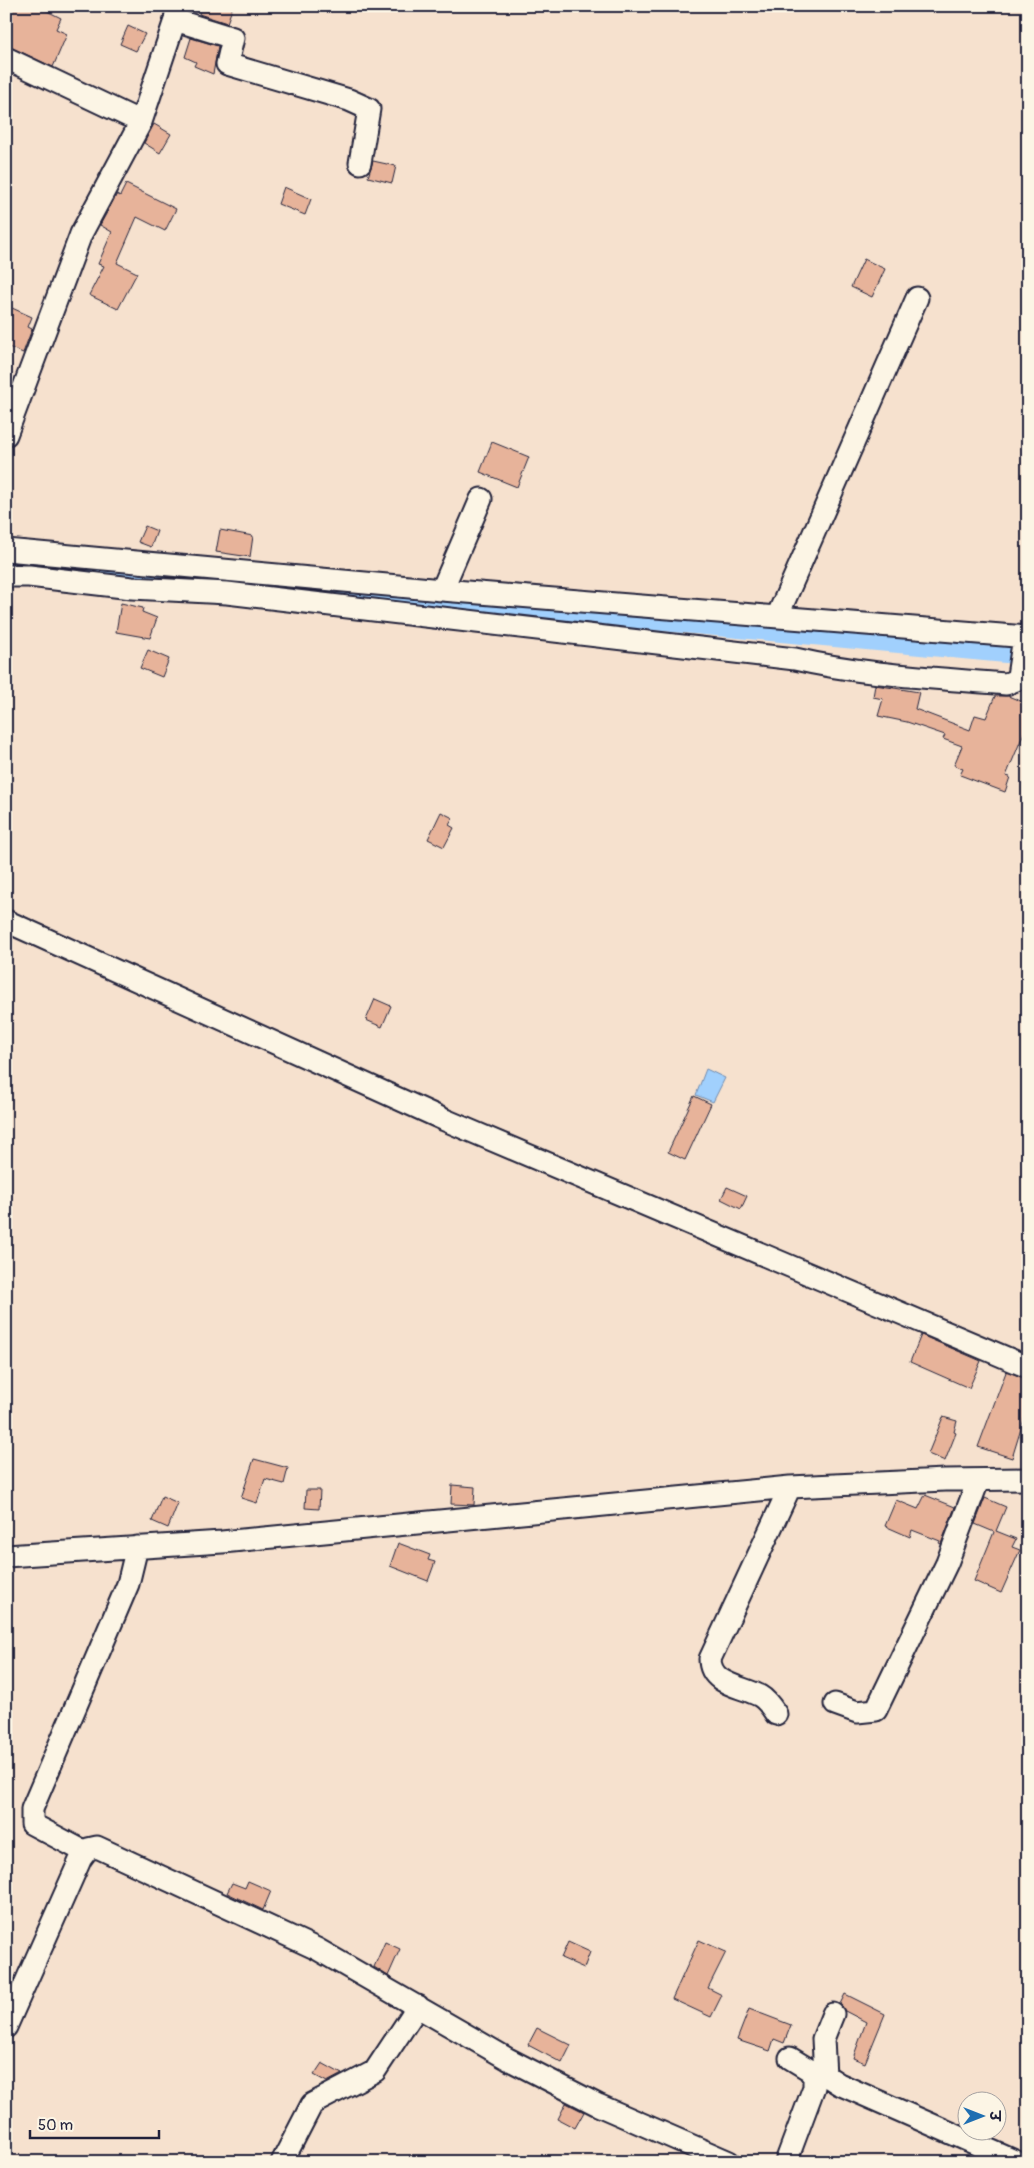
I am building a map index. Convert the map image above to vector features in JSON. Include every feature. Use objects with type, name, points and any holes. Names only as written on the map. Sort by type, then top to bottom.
[{"type":"street","points":[[6,435],[81,234],[141,122],[176,13],[233,38],[227,64],[348,100],[370,109],[360,163]]},
{"type":"street","points":[[6,58],[141,122]]},
{"type":"street","points":[[777,617],[917,298]]},
{"type":"street","points":[[442,590],[481,499]]},
{"type":"street","points":[[6,550],[442,590],[777,617],[1024,642],[1018,676],[1016,680],[1006,684],[893,675],[828,666],[795,659],[227,593],[132,588],[29,576],[6,576]]},
{"type":"street","points":[[6,922],[445,1120],[1028,1368]]},
{"type":"street","points":[[6,1556],[232,1541],[790,1487],[945,1480],[978,1481],[1025,1474]]},
{"type":"street","points":[[834,1704],[858,1712],[876,1710],[947,1562],[978,1481]]},
{"type":"street","points":[[776,1714],[761,1697],[718,1678],[710,1669],[710,1659],[790,1487]]},
{"type":"street","points":[[85,1852],[32,1824],[32,1809],[128,1584],[137,1547]]},
{"type":"street","points":[[6,2027],[85,1852],[92,1848],[102,1849],[317,1949],[508,2059],[598,2105],[729,2162]]},
{"type":"street","points":[[282,2162],[312,2104],[376,2071],[418,2006]]},
{"type":"street","points":[[833,2014],[823,2039],[825,2075],[839,2084],[1017,2162]]},
{"type":"street","points":[[786,2162],[814,2087],[814,2077],[808,2069],[790,2058]]},
{"type":"water","points":[[706,1069],[725,1078],[713,1102],[696,1095]]},
{"type":"building","points":[[6,6],[44,6],[43,9],[61,18],[56,29],[67,34],[53,67],[6,45]]},
{"type":"building","points":[[202,6],[233,6],[227,23],[199,14]]},
{"type":"building","points":[[128,26],[145,34],[136,51],[120,44]]},
{"type":"building","points":[[191,38],[218,46],[213,74],[194,66],[196,62],[185,57]]},
{"type":"building","points":[[154,124],[171,134],[160,153],[144,143]]},
{"type":"building","points":[[373,161],[396,166],[392,183],[368,177]]},
{"type":"building","points":[[126,184],[176,209],[165,231],[137,217],[117,263],[137,273],[118,309],[89,295],[104,266],[98,264],[112,232],[100,225],[117,194],[120,196]]},
{"type":"building","points":[[284,187],[311,199],[305,215],[278,204]]},
{"type":"building","points":[[864,259],[885,269],[872,297],[851,287]]},
{"type":"building","points":[[12,308],[32,317],[28,327],[32,329],[23,353],[6,346],[6,321]]},
{"type":"building","points":[[492,442],[529,457],[517,487],[480,472]]},
{"type":"building","points":[[145,526],[157,531],[151,547],[138,542]]},
{"type":"building","points":[[220,530],[253,536],[250,557],[216,552]]},
{"type":"building","points":[[121,603],[143,608],[142,612],[157,618],[150,638],[116,632]]},
{"type":"building","points":[[148,650],[169,659],[162,677],[140,668]]},
{"type":"building","points":[[875,685],[919,692],[915,709],[970,730],[975,715],[986,718],[995,696],[1008,696],[1028,704],[1028,723],[1006,776],[1010,777],[1005,792],[960,775],[963,769],[954,765],[962,746],[943,739],[945,735],[907,722],[878,716],[883,699],[873,697]]},
{"type":"building","points":[[441,812],[453,818],[449,825],[454,828],[444,847],[428,839]]},
{"type":"building","points":[[375,999],[391,1006],[382,1027],[366,1020]]},
{"type":"building","points":[[694,1096],[711,1104],[685,1160],[668,1152]]},
{"type":"building","points":[[727,1187],[747,1196],[741,1209],[721,1199]]},
{"type":"building","points":[[921,1335],[981,1361],[969,1388],[910,1362]]},
{"type":"building","points":[[1005,1371],[1028,1379],[1028,1406],[1012,1458],[978,1447]]},
{"type":"building","points":[[943,1417],[957,1421],[954,1432],[956,1433],[945,1461],[928,1454]]},
{"type":"building","points":[[254,1459],[288,1468],[284,1484],[265,1479],[257,1503],[241,1498]]},
{"type":"building","points":[[452,1485],[475,1487],[474,1505],[451,1504]]},
{"type":"building","points":[[306,1490],[320,1490],[319,1509],[305,1508]]},
{"type":"building","points":[[925,1495],[955,1507],[941,1544],[939,1543],[940,1541],[912,1530],[910,1537],[885,1526],[896,1500],[918,1509]]},
{"type":"building","points":[[162,1496],[178,1503],[168,1528],[152,1521]]},
{"type":"building","points":[[985,1498],[1006,1507],[996,1531],[1016,1539],[1012,1547],[1020,1550],[1001,1593],[974,1581],[994,1532],[975,1524]]},
{"type":"building","points":[[398,1543],[430,1555],[428,1560],[435,1562],[428,1581],[390,1566]]},
{"type":"building","points":[[248,1881],[271,1891],[263,1910],[227,1893],[232,1883],[245,1888]]},
{"type":"building","points":[[699,1940],[726,1952],[708,1988],[722,1995],[711,2017],[672,1999]]},
{"type":"building","points":[[385,1942],[400,1949],[388,1976],[374,1967]]},
{"type":"building","points":[[568,1942],[590,1952],[584,1968],[561,1958]]},
{"type":"building","points":[[845,1994],[885,2014],[865,2063],[853,2058],[866,2022],[845,2011],[840,2004]]},
{"type":"building","points":[[749,2009],[791,2025],[784,2043],[774,2039],[770,2051],[737,2040]]},
{"type":"building","points":[[537,2028],[571,2045],[562,2063],[528,2045]]},
{"type":"building","points":[[322,2063],[342,2074],[327,2082],[314,2075]]},
{"type":"building","points":[[566,2103],[584,2112],[575,2128],[558,2119]]},
{"type":"waterway","points":[[6,561],[1028,656]]}]
